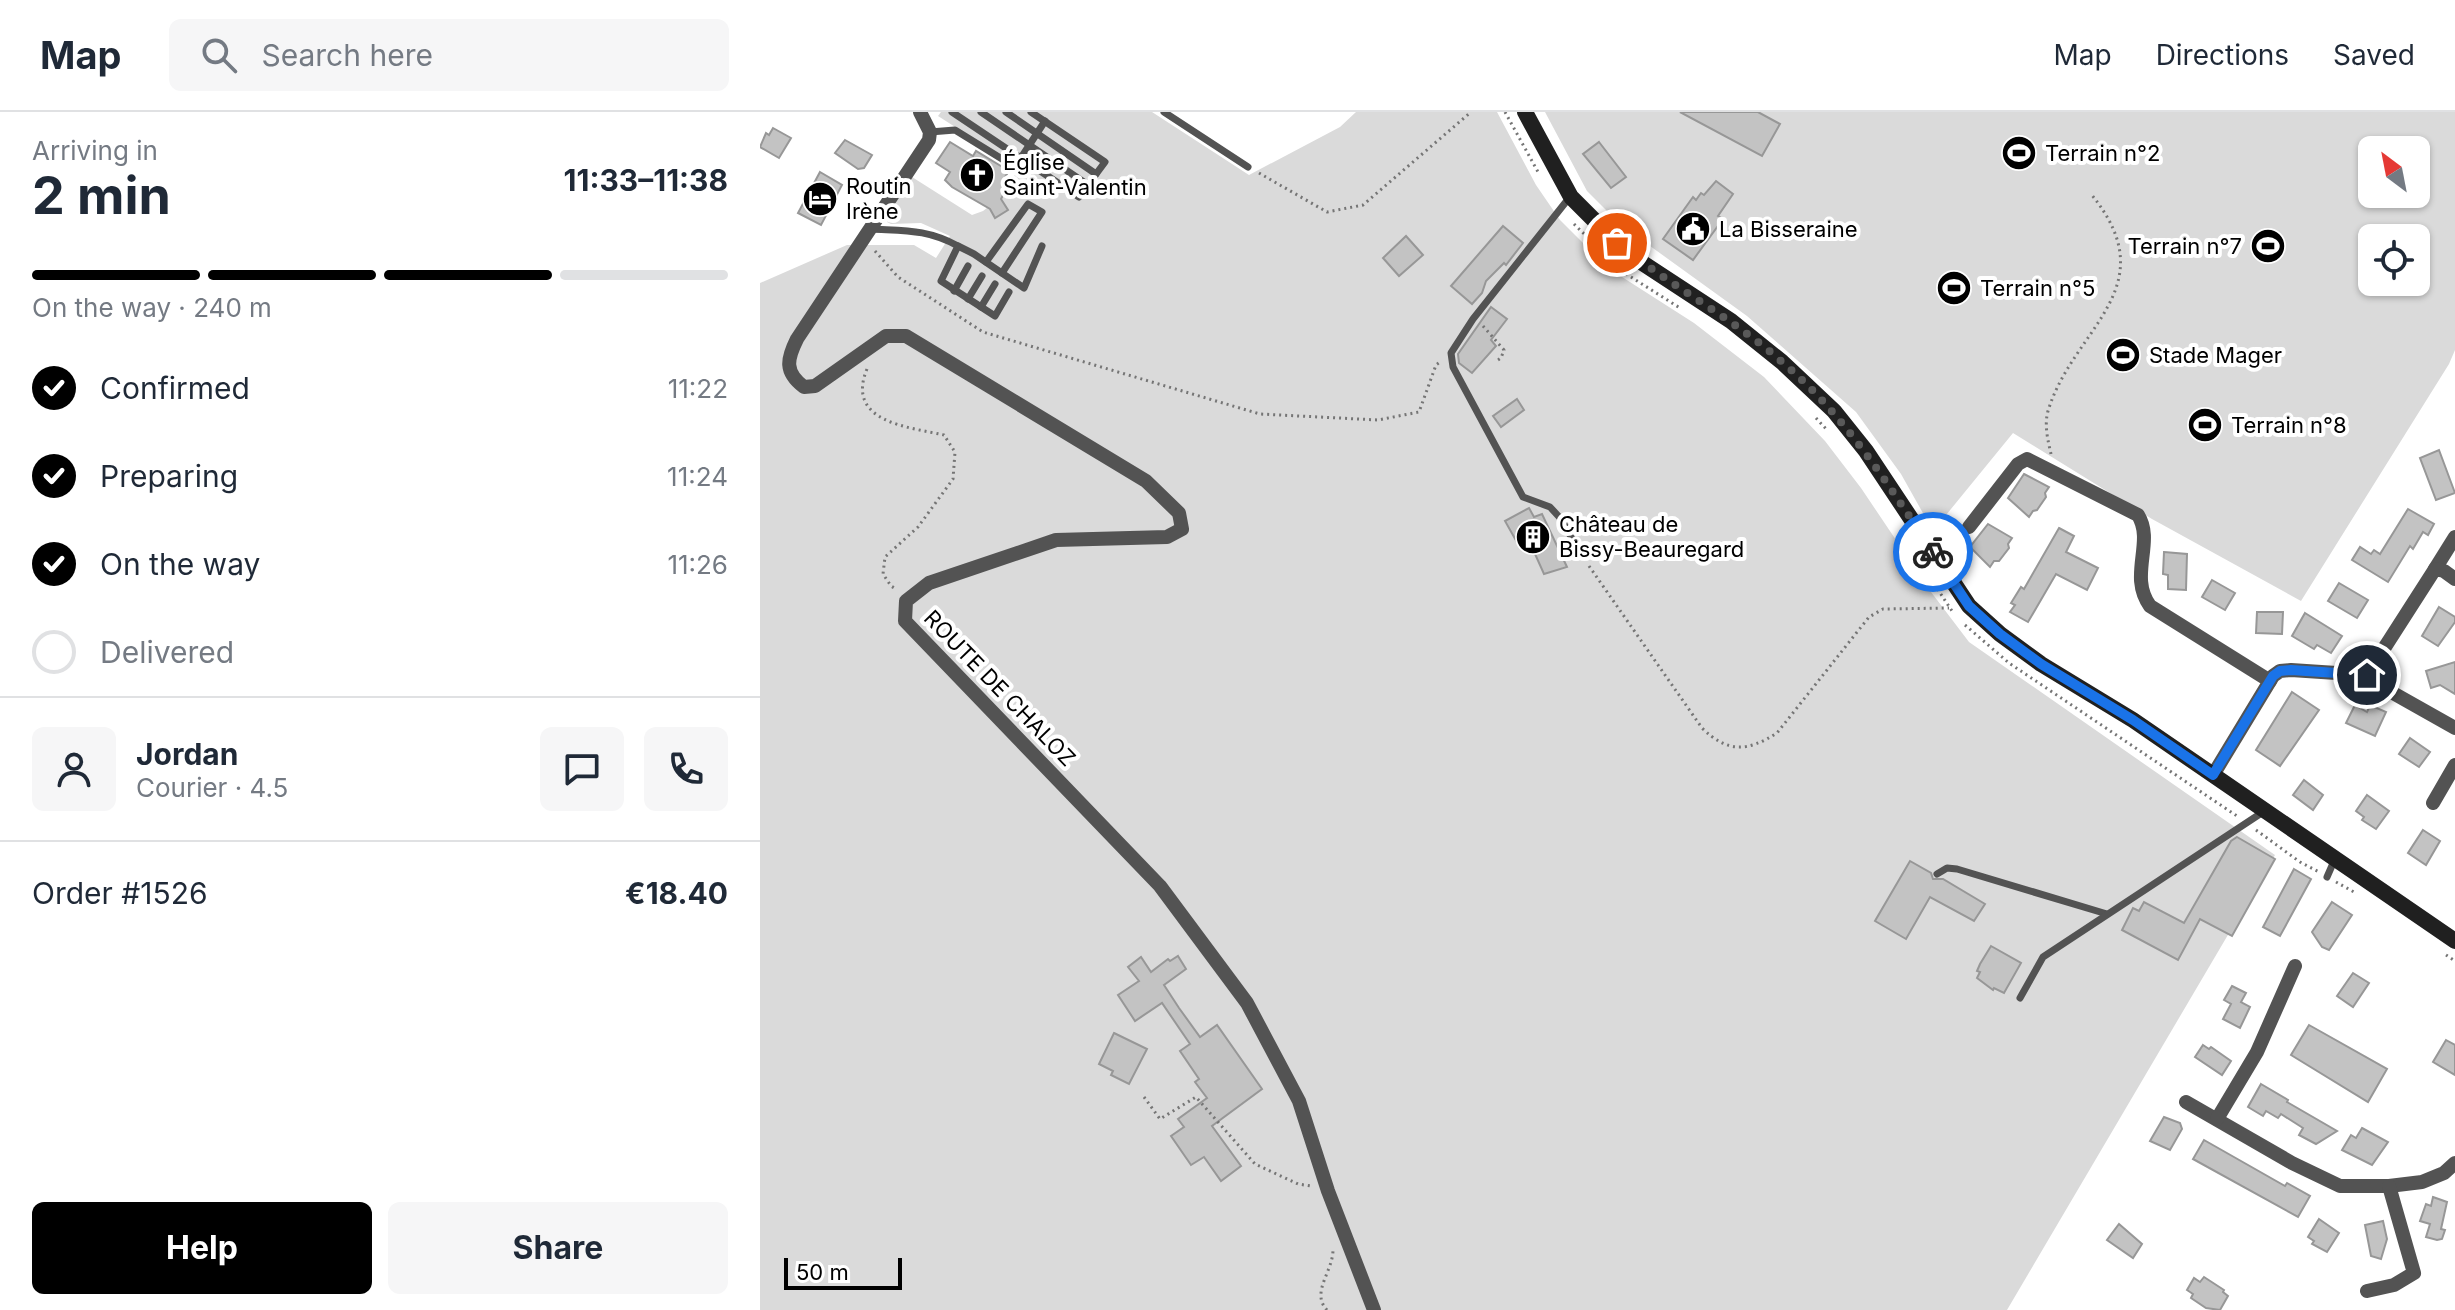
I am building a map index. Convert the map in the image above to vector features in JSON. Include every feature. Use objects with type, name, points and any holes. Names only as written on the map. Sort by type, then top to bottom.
[{"type":"main road","points":[[1525,112],[1565,202],[1638,260],[1731,321],[1782,362],[1834,411],[1866,451],[1962,610],[2041,664],[2133,720],[2455,941]]},
{"type":"street","points":[[920,112],[930,132]]},
{"type":"street","name":"ROUTE DE CHALOZ","points":[[930,132],[923,151],[797,339],[788,361],[790,373],[804,387],[815,386],[875,342],[894,334],[906,336],[1146,481],[1179,513],[1182,529],[1167,537],[1056,540],[929,583],[906,601],[905,621],[1160,886],[1247,1003],[1299,1101],[1328,1191],[1374,1310]]},
{"type":"street","points":[[1969,527],[2018,464],[2027,459],[2056,473],[2138,515],[2144,531],[2140,585],[2150,606],[2270,681]]},
{"type":"street","points":[[2367,675],[2455,537]]},
{"type":"street","points":[[2435,569],[2455,579]]},
{"type":"street","points":[[2213,775],[2270,681],[2280,671],[2367,675],[2377,684],[2455,728]]},
{"type":"street","points":[[2433,803],[2455,765]]},
{"type":"street","points":[[2217,1119],[2257,1052],[2295,966]]},
{"type":"street","points":[[2186,1102],[2292,1163],[2340,1186],[2422,1182],[2444,1173],[2455,1163]]},
{"type":"street","points":[[2367,1291],[2394,1285],[2414,1273],[2389,1186]]},
{"type":"lane","points":[[952,112],[1079,197],[1105,162],[1031,112]]},
{"type":"lane","points":[[981,112],[1088,185]]},
{"type":"lane","points":[[1006,112],[1096,174]]},
{"type":"lane","points":[[1164,112],[1248,167]]},
{"type":"lane","points":[[930,132],[955,130],[1015,167],[1045,121]]},
{"type":"lane","points":[[1565,202],[1473,319],[1451,353],[1453,367],[1523,497],[1550,507],[1561,519],[1582,556]]},
{"type":"lane","points":[[986,262],[1028,204],[1042,212],[1002,273]]},
{"type":"lane","points":[[868,234],[928,232],[986,262],[1024,288],[1042,246]]},
{"type":"lane","points":[[958,246],[942,276],[944,284],[995,316],[1009,292]]},
{"type":"lane","points":[[954,291],[968,266]]},
{"type":"lane","points":[[968,299],[982,276]]},
{"type":"lane","points":[[981,307],[995,284]]},
{"type":"lane","points":[[2020,998],[2043,957],[2265,810]]},
{"type":"lane","points":[[2327,877],[2335,859]]},
{"type":"lane","points":[[1937,874],[1947,868],[1957,869],[2107,914]]},
{"type":"path","points":[[1248,167],[1327,212],[1363,205],[1471,112]]},
{"type":"path","points":[[1505,112],[1543,182]]},
{"type":"path","points":[[2056,473],[2047,437],[2048,413],[2062,383],[2116,292],[2120,267],[2119,240],[2091,194]]},
{"type":"path","points":[[1565,202],[1596,247],[1623,272],[1686,311]]},
{"type":"path","points":[[868,234],[898,277],[983,332],[1260,414],[1378,420],[1419,412],[1436,365],[1451,353]]},
{"type":"path","points":[[1473,319],[1487,329],[1504,350],[1495,362]]},
{"type":"path","points":[[869,364],[861,388],[868,408],[883,420],[944,435],[955,452],[953,479],[939,501],[918,527],[885,557],[883,574],[891,586],[910,597]]},
{"type":"path","points":[[1810,410],[1828,431]]},
{"type":"path","points":[[1897,528],[1949,608],[1962,610]]},
{"type":"path","points":[[1582,556],[1702,728],[1716,741],[1730,747],[1762,743],[1777,733],[1869,617],[1883,609],[1962,610]]},
{"type":"path","points":[[1963,624],[1990,649],[2029,677]]},
{"type":"path","points":[[1144,1097],[1160,1119],[1196,1097],[1255,1164],[1298,1184],[1328,1191]]},
{"type":"path","points":[[1327,1310],[1321,1305],[1319,1293],[1334,1260],[1330,1239]]},
{"type":"shaded area","points":[[941,112],[1152,112],[1249,175],[1340,127],[1356,112],[1497,112],[1536,185],[1560,220],[1608,268],[1694,323],[1764,377],[1825,441],[1969,642],[2275,855],[2007,1310],[760,1310],[760,283],[847,245],[914,245],[936,258],[950,236],[921,223],[891,224],[883,220],[912,177],[972,215],[983,211],[1010,190],[1021,164],[1016,160],[1010,162],[938,116]]},
{"type":"shaded area","name":"Stade Mager","points":[[1545,112],[2455,112],[2455,350],[2301,601],[2152,519],[2013,433],[1933,531],[1901,474],[1856,412],[1747,316],[1621,225],[1587,191]]},
{"type":"building","points":[[1680,112],[1758,112],[1780,124],[1762,156]]},
{"type":"building","points":[[773,128],[791,138],[779,158],[760,147],[766,133],[769,135]]},
{"type":"building","points":[[845,140],[872,155],[864,168],[858,169],[835,153]]},
{"type":"building","name":"Église Saint-Valentin","points":[[950,142],[973,156],[976,151],[1009,171],[1005,177],[1008,186],[1001,199],[1008,210],[995,218],[990,209],[945,180],[950,172],[936,163]]},
{"type":"building","points":[[1599,142],[1626,177],[1611,188],[1583,154]]},
{"type":"building","name":"Routin Irène","points":[[820,172],[842,185],[821,225],[798,213]]},
{"type":"building","name":"La Bisseraine","points":[[1716,181],[1733,194],[1718,216],[1723,219],[1693,260],[1663,239],[1693,197],[1696,200],[1701,193],[1704,195]]},
{"type":"building","points":[[1503,226],[1523,243],[1506,265],[1504,263],[1486,281],[1482,293],[1472,304],[1451,286]]},
{"type":"building","points":[[1406,236],[1423,255],[1399,276],[1383,258]]},
{"type":"building","points":[[1491,307],[1507,319],[1491,340],[1496,346],[1472,373],[1459,363],[1458,354]]},
{"type":"building","points":[[1517,399],[1524,410],[1501,427],[1493,416]]},
{"type":"building","points":[[2439,450],[2455,493],[2436,500],[2420,458]]},
{"type":"building","points":[[2024,474],[2049,487],[2046,497],[2029,517],[2008,498]]},
{"type":"building","name":"Château de Bissy-Beauregard","points":[[1529,508],[1534,517],[1542,514],[1567,567],[1544,574],[1531,545],[1518,544],[1505,521]]},
{"type":"building","points":[[2408,509],[2434,524],[2428,535],[2423,532],[2413,549],[2410,546],[2388,582],[2352,560],[2360,547],[2371,554],[2374,550],[2380,554]]},
{"type":"building","points":[[1988,524],[2012,538],[2009,548],[1990,567],[1970,547]]},
{"type":"building","points":[[2059,528],[2074,536],[2066,552],[2098,568],[2087,590],[2056,574],[2028,622],[2010,612],[2015,605],[2011,603],[2021,587],[2024,589]]},
{"type":"building","points":[[2164,552],[2187,554],[2186,590],[2168,589],[2168,575],[2163,574]]},
{"type":"building","points":[[2212,580],[2235,593],[2225,610],[2202,597]]},
{"type":"building","points":[[2339,583],[2368,600],[2357,618],[2328,601]]},
{"type":"building","points":[[2439,607],[2455,617],[2455,622],[2438,646],[2422,636]]},
{"type":"building","points":[[2257,612],[2283,612],[2282,634],[2256,633]]},
{"type":"building","points":[[2305,613],[2342,636],[2331,653],[2317,645],[2314,649],[2292,636]]},
{"type":"building","points":[[2455,662],[2455,694],[2440,685],[2431,688],[2426,671]]},
{"type":"building","points":[[2292,692],[2319,710],[2280,766],[2256,750]]},
{"type":"building","points":[[2355,705],[2367,712],[2370,705],[2386,712],[2375,736],[2346,723]]},
{"type":"building","points":[[2410,738],[2430,752],[2419,767],[2399,754]]},
{"type":"building","points":[[2304,780],[2323,795],[2313,810],[2293,795]]},
{"type":"building","points":[[2367,795],[2389,811],[2376,829],[2362,820],[2364,817],[2356,811]]},
{"type":"building","points":[[2423,830],[2440,841],[2426,865],[2408,853]]},
{"type":"building","points":[[2237,837],[2275,859],[2232,936],[2200,919],[2178,960],[2122,930],[2133,908],[2139,911],[2144,902],[2184,923],[2231,841]]},
{"type":"building","points":[[1910,861],[1931,873],[1933,879],[1943,879],[1985,904],[1974,921],[1930,897],[1906,939],[1875,921]]},
{"type":"building","points":[[2294,869],[2311,879],[2280,936],[2263,927]]},
{"type":"building","points":[[2332,902],[2352,915],[2329,950],[2322,947],[2312,932]]},
{"type":"building","points":[[1991,946],[2021,963],[2004,993],[1993,990],[1977,978],[1980,964]]},
{"type":"building","points":[[1178,956],[1186,969],[1164,985],[1200,1037],[1217,1025],[1262,1089],[1212,1126],[1241,1166],[1221,1181],[1204,1157],[1191,1165],[1171,1136],[1184,1127],[1178,1119],[1207,1098],[1195,1082],[1199,1079],[1180,1051],[1190,1044],[1162,1003],[1135,1021],[1118,995],[1139,981],[1128,967],[1141,957],[1151,972],[1168,959],[1170,961]]},
{"type":"building","points":[[2353,973],[2369,983],[2353,1007],[2337,996]]},
{"type":"building","points":[[2232,986],[2246,993],[2241,1002],[2250,1007],[2240,1028],[2223,1019],[2231,1004],[2224,1000]]},
{"type":"building","points":[[2309,1025],[2387,1069],[2368,1102],[2291,1055]]},
{"type":"building","points":[[1114,1033],[1147,1049],[1129,1084],[1111,1075],[1113,1071],[1099,1064]]},
{"type":"building","points":[[2446,1040],[2455,1045],[2455,1075],[2433,1062]]},
{"type":"building","points":[[2203,1045],[2231,1061],[2222,1075],[2195,1057]]},
{"type":"building","points":[[2261,1084],[2337,1131],[2316,1144],[2299,1135],[2303,1128],[2281,1114],[2278,1118],[2266,1111],[2263,1116],[2248,1107]]},
{"type":"building","points":[[2164,1117],[2180,1123],[2182,1129],[2170,1150],[2150,1141]]},
{"type":"building","points":[[2362,1128],[2388,1142],[2372,1165],[2342,1150],[2351,1135],[2356,1138]]},
{"type":"building","points":[[2204,1140],[2285,1186],[2287,1183],[2310,1196],[2298,1217],[2193,1159]]},
{"type":"building","points":[[2433,1197],[2447,1202],[2441,1229],[2445,1230],[2442,1239],[2437,1240],[2426,1237],[2430,1224],[2420,1221],[2426,1204],[2431,1206]]},
{"type":"building","points":[[2319,1219],[2339,1233],[2327,1252],[2312,1244],[2314,1241],[2308,1237]]},
{"type":"building","points":[[2383,1221],[2387,1239],[2381,1259],[2371,1256],[2365,1225]]},
{"type":"building","points":[[2119,1224],[2142,1244],[2133,1258],[2107,1240]]},
{"type":"building","points":[[2204,1277],[2228,1296],[2220,1310],[2206,1308],[2191,1298],[2193,1294],[2187,1290],[2194,1278],[2200,1282]]},
{"type":"way so far","points":[[1617,243],[1731,321],[1782,362],[1834,411],[1866,451],[1933,552]]},
{"type":"place","name":"Terrain n°2","points":[[2019,153]]},
{"type":"place","name":"Église Saint-Valentin","points":[[977,175]]},
{"type":"place","name":"Routin Irène","points":[[820,199]]},
{"type":"place","name":"La Bisseraine","points":[[1693,229]]},
{"type":"place","name":"Terrain n°7","points":[[2268,246]]},
{"type":"place","name":"Terrain n°5","points":[[1954,288]]},
{"type":"place","name":"Stade Mager","points":[[2123,355]]},
{"type":"place","name":"Terrain n°8","points":[[2205,425]]},
{"type":"place","name":"Château de Bissy-Beauregard","points":[[1533,537]]},
{"type":"route","points":[[1933,552],[1969,606],[2000,634],[2213,775],[2273,676],[2280,671],[2367,675]]}]
